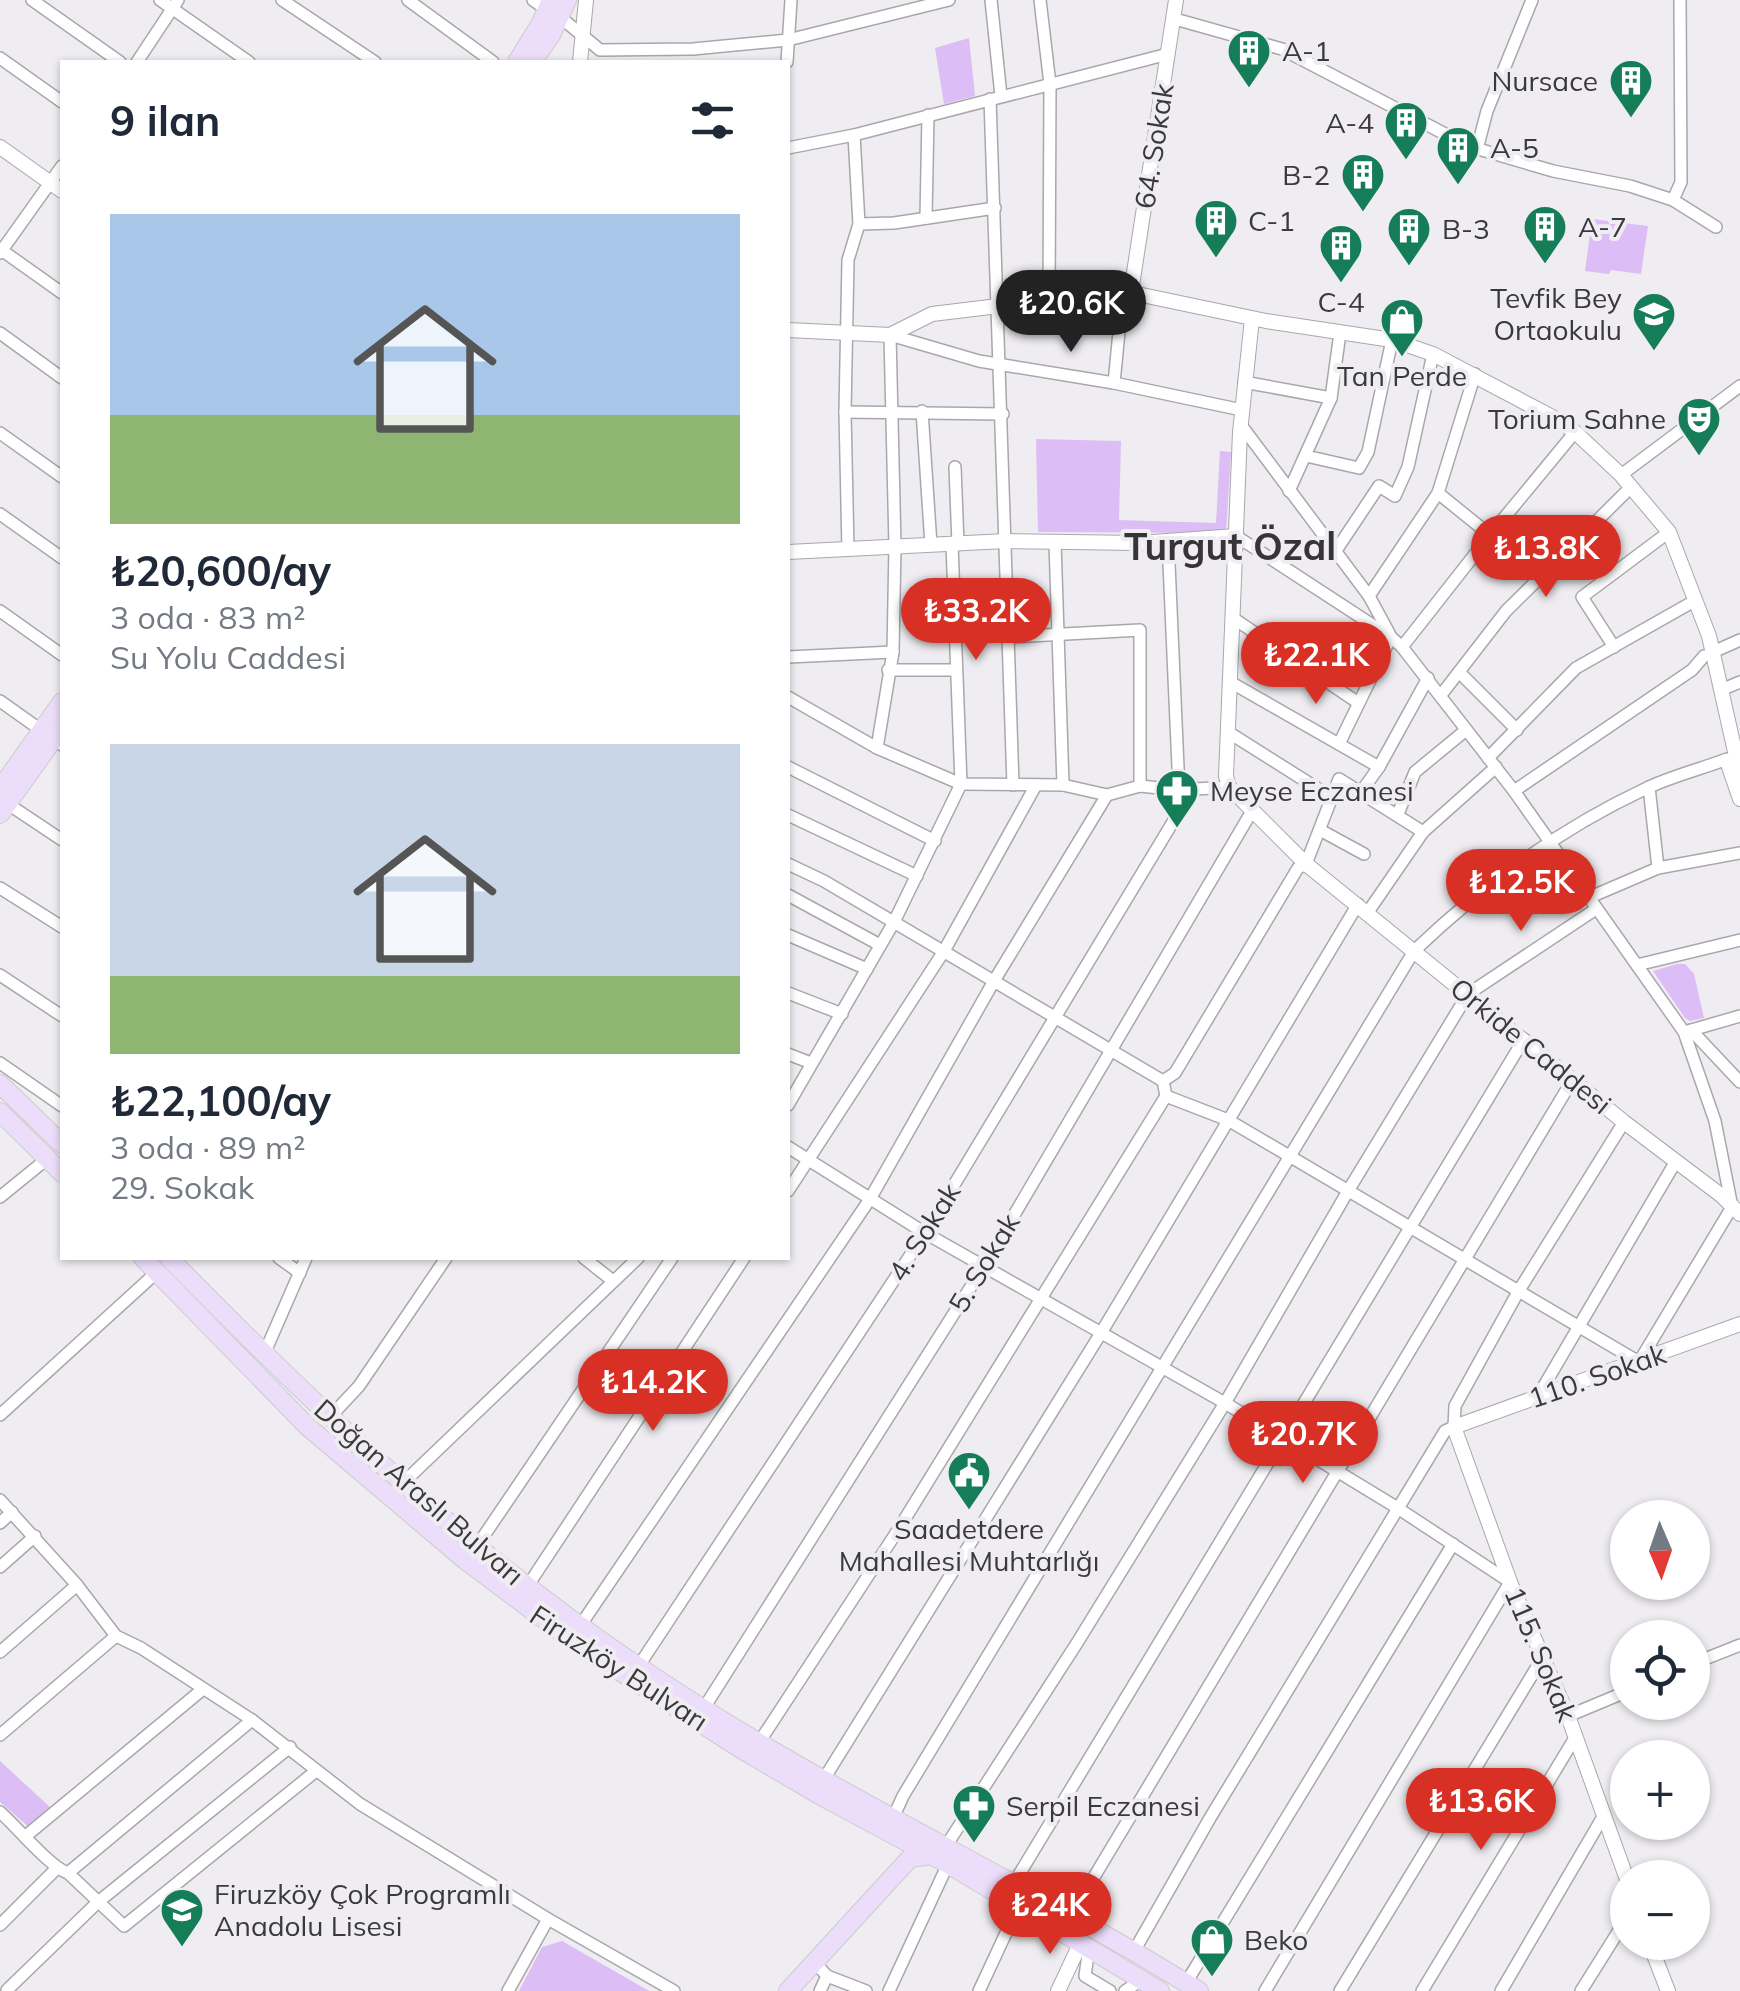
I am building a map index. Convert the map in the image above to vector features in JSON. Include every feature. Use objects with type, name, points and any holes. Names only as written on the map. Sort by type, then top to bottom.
[{"type":"main road","points":[[518,60],[552,5]]},
{"type":"main road","points":[[533,60],[552,5]]},
{"type":"main road","points":[[2,802],[55,736]]},
{"type":"main road","points":[[0,1084],[60,1142]]},
{"type":"main road","points":[[0,1112],[60,1172]]},
{"type":"main road","name":"Firuzköy Bulvarı","points":[[163,1265],[265,1352]]},
{"type":"main road","name":"Firuzköy Bulvarı","points":[[163,1265],[256,1375],[329,1446],[465,1560],[578,1644],[741,1749],[884,1821]]},
{"type":"main road","name":"Doğan Araslı Bulvarı","points":[[265,1352],[315,1400],[336,1409],[403,1483],[476,1546],[638,1667],[824,1779],[884,1821],[943,1855],[1014,1884],[1193,1987]]},
{"type":"main road","points":[[256,1375],[313,1419],[336,1409]]},
{"type":"main road","points":[[329,1446],[330,1435],[340,1436],[394,1488],[422,1499]]},
{"type":"main road","points":[[882,1889],[896,1858],[884,1821]]},
{"type":"main road","points":[[788,1991],[910,1858],[943,1855],[1085,1944],[1140,1985],[1160,1991]]},
{"type":"street","points":[[32,0],[117,60]]},
{"type":"street","points":[[160,0],[175,4],[246,60]]},
{"type":"street","points":[[282,0],[372,60]]},
{"type":"street","points":[[408,0],[490,60]]},
{"type":"street","points":[[580,60],[586,0]]},
{"type":"street","points":[[787,60],[791,0]]},
{"type":"street","points":[[600,50],[693,50],[788,40],[914,4],[948,0]]},
{"type":"street","points":[[991,0],[996,98],[996,307],[1003,414],[1013,784]]},
{"type":"street","points":[[1040,0],[1050,84],[1050,301]]},
{"type":"street","name":"64. Sokak","points":[[1114,383],[1176,0]]},
{"type":"street","points":[[1477,149],[1487,111],[1532,0]]},
{"type":"street","points":[[1674,200],[1681,182],[1680,0]]},
{"type":"street","points":[[138,60],[175,4]]},
{"type":"street","points":[[552,5],[583,36],[616,60]]},
{"type":"street","points":[[1175,19],[1282,49],[1477,149],[1674,200],[1716,227]]},
{"type":"street","points":[[790,148],[854,135],[1168,54]]},
{"type":"street","points":[[0,58],[60,101]]},
{"type":"street","points":[[926,218],[928,116]]},
{"type":"street","points":[[848,550],[848,260],[858,224],[854,135]]},
{"type":"street","points":[[0,147],[57,187],[1,251],[60,292]]},
{"type":"street","points":[[858,224],[995,208]]},
{"type":"street","points":[[890,335],[932,314],[1127,292],[1252,318],[1392,340],[1475,374],[1575,432],[1626,481],[1669,532],[1696,600],[1740,774]]},
{"type":"street","points":[[790,697],[876,748],[961,784],[1063,785],[1107,795],[1140,786],[1179,790],[1229,787],[1241,418],[1252,318]]},
{"type":"street","points":[[790,330],[890,335],[979,361],[1114,383],[1241,418],[1368,596],[1391,636],[1514,791],[1637,965],[1687,1031],[1740,1082]]},
{"type":"street","points":[[0,333],[60,377]]},
{"type":"street","points":[[1289,490],[1331,398],[1340,333]]},
{"type":"street","points":[[876,748],[892,652],[895,546],[890,335]]},
{"type":"street","points":[[1306,456],[1359,468],[1368,452],[1392,340]]},
{"type":"street","points":[[1335,552],[1379,486],[1396,496],[1408,467],[1433,354]]},
{"type":"street","points":[[1368,596],[1438,493],[1475,374]]},
{"type":"street","points":[[1244,382],[1331,398]]},
{"type":"street","points":[[1441,695],[1506,611],[1626,481],[1740,386]]},
{"type":"street","points":[[922,410],[931,545]]},
{"type":"street","points":[[845,412],[1003,414]]},
{"type":"street","points":[[0,432],[60,476]]},
{"type":"street","points":[[1402,648],[1575,432]]},
{"type":"street","points":[[790,1101],[894,922],[961,784],[955,467]]},
{"type":"street","points":[[1438,493],[1490,534]]},
{"type":"street","points":[[0,514],[60,557]]},
{"type":"street","points":[[1614,647],[1582,596],[1669,532]]},
{"type":"street","points":[[790,552],[1006,541],[1168,541],[1236,536],[1391,636]]},
{"type":"street","points":[[1168,541],[1179,790]]},
{"type":"street","points":[[1055,542],[1063,785]]},
{"type":"street","points":[[824,1779],[1101,1333],[1228,1120],[1363,908],[1423,832],[1492,763],[1517,730],[1576,668],[1696,600]]},
{"type":"street","points":[[0,612],[60,654]]},
{"type":"street","points":[[1234,618],[1357,702]]},
{"type":"street","points":[[1009,637],[1140,630],[1140,786]]},
{"type":"street","points":[[1339,744],[1391,636]]},
{"type":"street","points":[[1514,791],[1692,670],[1709,654],[1740,640]]},
{"type":"street","points":[[790,657],[892,652]]},
{"type":"street","points":[[1709,654],[1721,690],[1740,798]]},
{"type":"street","points":[[888,670],[956,670]]},
{"type":"street","points":[[1459,672],[1517,730]]},
{"type":"street","points":[[1361,792],[1428,678]]},
{"type":"street","points":[[1721,690],[1740,682]]},
{"type":"street","points":[[1232,683],[1379,767]]},
{"type":"street","points":[[0,702],[55,736]]},
{"type":"street","points":[[1398,814],[1415,772],[1466,730]]},
{"type":"street","points":[[1228,732],[1331,797]]},
{"type":"street","points":[[884,1821],[903,1796],[1414,950],[1481,889],[1547,842],[1649,787],[1734,754]]},
{"type":"street","points":[[790,769],[935,841]]},
{"type":"street","points":[[1163,1081],[1175,1072],[1298,868],[1306,864],[1339,779],[1423,832]]},
{"type":"street","points":[[790,1188],[944,951],[1036,785]]},
{"type":"street","name":"4. Sokak","points":[[638,1667],[925,1233],[1194,787]]},
{"type":"street","name":"Orkide Caddesi","points":[[1229,787],[1306,864],[1736,1210]]},
{"type":"street","points":[[1649,787],[1658,868]]},
{"type":"street","points":[[580,1626],[870,1199],[994,981],[1107,795]]},
{"type":"street","points":[[2,802],[60,839]]},
{"type":"street","name":"5. Sokak","points":[[704,1708],[984,1266],[1252,811]]},
{"type":"street","points":[[790,816],[917,876]]},
{"type":"street","points":[[1320,830],[1364,854]]},
{"type":"street","points":[[1588,898],[1658,868],[1740,853]]},
{"type":"street","points":[[760,1741],[898,1530],[1166,1096],[1163,1081],[790,865]]},
{"type":"street","points":[[0,888],[60,926]]},
{"type":"street","points":[[790,896],[880,946]]},
{"type":"street","points":[[889,1991],[943,1855],[1225,1403],[1468,994],[1596,909]]},
{"type":"street","points":[[790,936],[868,970]]},
{"type":"street","points":[[1637,965],[1740,940]]},
{"type":"street","points":[[0,975],[60,1015]]},
{"type":"street","points":[[790,994],[842,1014]]},
{"type":"street","points":[[1687,1031],[1740,1016]]},
{"type":"street","points":[[1166,1096],[1228,1120],[1639,1362],[1736,1210],[1715,1121],[1687,1031]]},
{"type":"street","points":[[1014,1884],[1524,1039]]},
{"type":"street","points":[[790,1055],[811,1063]]},
{"type":"street","points":[[0,1062],[58,1103]]},
{"type":"street","points":[[1070,1916],[1573,1079]]},
{"type":"street","points":[[1133,1953],[1396,1507],[1445,1431],[1454,1427],[1455,1406],[1518,1292],[1624,1122]]},
{"type":"street","points":[[790,1148],[925,1233],[1225,1403],[1510,1582],[1265,1991]]},
{"type":"street","points":[[0,1196],[48,1158]]},
{"type":"street","points":[[1538,1396],[1676,1161]]},
{"type":"street","points":[[282,1260],[300,1272]]},
{"type":"street","points":[[265,1352],[305,1260]]},
{"type":"street","points":[[336,1409],[359,1386],[445,1260]]},
{"type":"street","points":[[588,1260],[614,1281]]},
{"type":"street","points":[[403,1483],[636,1260]]},
{"type":"street","points":[[476,1546],[671,1260]]},
{"type":"street","points":[[527,1587],[743,1260]]},
{"type":"street","points":[[0,1414],[163,1265]]},
{"type":"street","name":"110. Sokak","points":[[1454,1427],[1740,1324]]},
{"type":"street","name":"115. Sokak","points":[[1454,1427],[1510,1582],[1576,1736],[1620,1860]]},
{"type":"street","points":[[0,1500],[116,1636],[290,1746],[360,1804],[674,1991]]},
{"type":"street","points":[[0,1523],[12,1512]]},
{"type":"street","points":[[0,1567],[34,1536]]},
{"type":"street","points":[[1193,1987],[1454,1544]]},
{"type":"street","points":[[0,1652],[77,1586]]},
{"type":"street","points":[[0,1735],[116,1636]]},
{"type":"street","points":[[1710,1657],[1740,1645]]},
{"type":"street","points":[[1340,1991],[1542,1658]]},
{"type":"street","points":[[27,1835],[203,1689]]},
{"type":"street","points":[[1568,1716],[1610,1698]]},
{"type":"street","points":[[0,1925],[252,1720]]},
{"type":"street","points":[[1422,1991],[1576,1736]]},
{"type":"street","points":[[5,1988],[98,1902],[290,1746]]},
{"type":"street","points":[[0,1812],[124,1926],[316,1771]]},
{"type":"street","points":[[1502,1991],[1604,1815]]},
{"type":"street","points":[[979,1991],[1019,1905]]},
{"type":"street","points":[[508,1991],[548,1919]]},
{"type":"street","points":[[1058,1991],[1085,1944]]},
{"type":"street","points":[[1085,1944],[1086,1976],[1110,1991]]},
{"type":"street","points":[[1581,1991],[1610,1945]]},
{"type":"street","points":[[813,1960],[827,1976],[866,1991]]},
{"type":"street","points":[[1655,1960],[1664,1988]]},
{"type":"street","points":[[820,1991],[827,1976]]},
{"type":"street","points":[[1124,1991],[1140,1985]]},
{"type":"shaded area","points":[[969,38],[975,96],[944,104],[935,48]]},
{"type":"shaded area","points":[[1592,219],[1648,226],[1641,274],[1585,271]]},
{"type":"shaded area","points":[[1036,439],[1121,441],[1119,520],[1216,523],[1220,451],[1231,452],[1226,533],[1038,532]]},
{"type":"shaded area","points":[[1685,964],[1694,974],[1704,1018],[1685,1018],[1653,971]]},
{"type":"shaded area","points":[[0,1761],[51,1808],[30,1828],[0,1802]]},
{"type":"shaded area","points":[[562,1941],[649,1991],[519,1991],[542,1947]]},
{"type":"place","name":"A-1","points":[[1249,89]]},
{"type":"place","name":"Nursace","points":[[1631,119]]},
{"type":"place","name":"A-4","points":[[1406,161]]},
{"type":"place","name":"A-5","points":[[1458,186]]},
{"type":"place","name":"B-2","points":[[1363,213]]},
{"type":"place","name":"C-1","points":[[1216,259]]},
{"type":"place","name":"A-7","points":[[1545,265]]},
{"type":"place","name":"B-3","points":[[1409,267]]},
{"type":"place","name":"C-4","points":[[1341,284]]},
{"type":"place","name":"Tevfik Bey Ortaokulu","points":[[1654,352]]},
{"type":"place","name":"Tan Perde","points":[[1402,358]]},
{"type":"place","name":"Torium Sahne","points":[[1699,457]]},
{"type":"place","name":"Meyse Eczanesi","points":[[1177,829]]},
{"type":"place","name":"Saadetdere Mahallesi Muhtarlığı","points":[[969,1511]]},
{"type":"place","name":"Serpil Eczanesi","points":[[974,1844]]},
{"type":"place","name":"Firuzköy Çok Programlı Anadolu Lisesi","points":[[182,1948]]},
{"type":"place","name":"Beko","points":[[1212,1978]]},
{"type":"district","name":"Turgut Özal","points":[[1230,547]]}]
